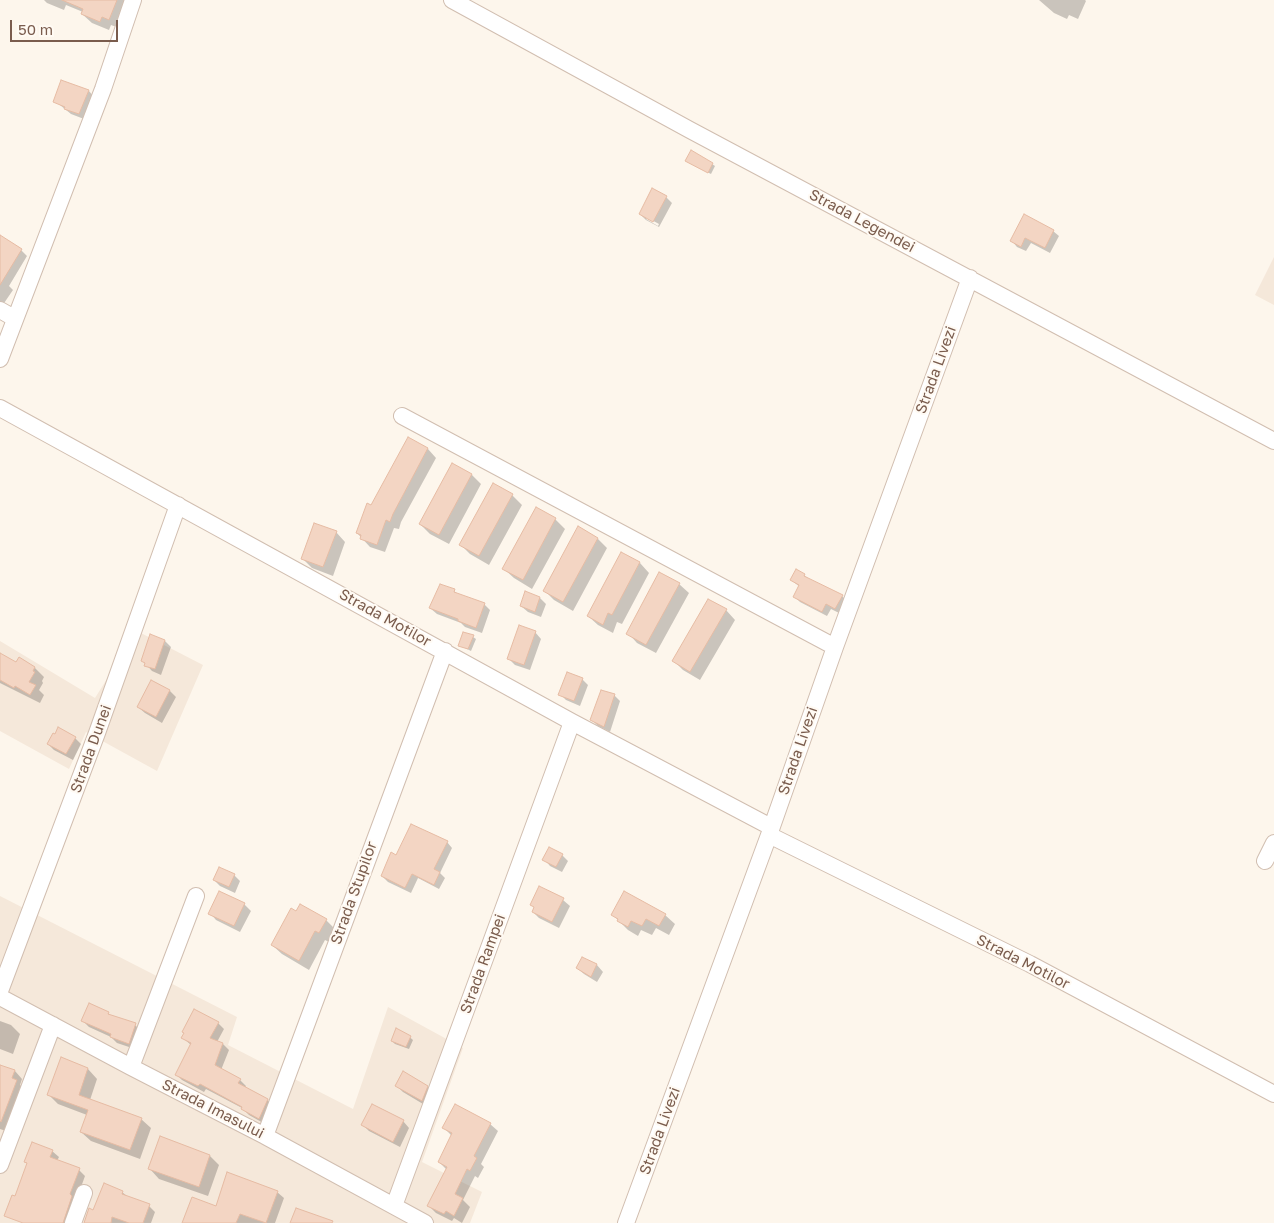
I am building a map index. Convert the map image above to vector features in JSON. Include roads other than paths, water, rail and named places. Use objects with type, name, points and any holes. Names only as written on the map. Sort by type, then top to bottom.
[{"type":"street","points":[[0,358],[102,89],[133,0]]},
{"type":"street","name":"Strada Legendei","points":[[452,0],[690,130],[1274,440]]},
{"type":"street","name":"Strada Livezi","points":[[626,1223],[970,278]]},
{"type":"street","points":[[0,310],[14,318]]},
{"type":"street","name":"Strada Motilor","points":[[0,408],[770,831],[1030,964],[1274,1094]]},
{"type":"street","points":[[402,416],[835,648]]},
{"type":"street","name":"Strada Dunei","points":[[0,991],[97,733],[178,505]]},
{"type":"street","name":"Strada Stupilor","points":[[265,1136],[445,651]]},
{"type":"street","name":"Strada Rampei","points":[[394,1206],[572,722]]},
{"type":"street","points":[[1265,861],[1274,843]]},
{"type":"street","points":[[131,1067],[196,896]]},
{"type":"street","name":"Strada Imasului","points":[[0,997],[265,1136],[425,1223]]},
{"type":"street","points":[[0,1165],[53,1025]]},
{"type":"street","points":[[73,1223],[84,1193]]}]
